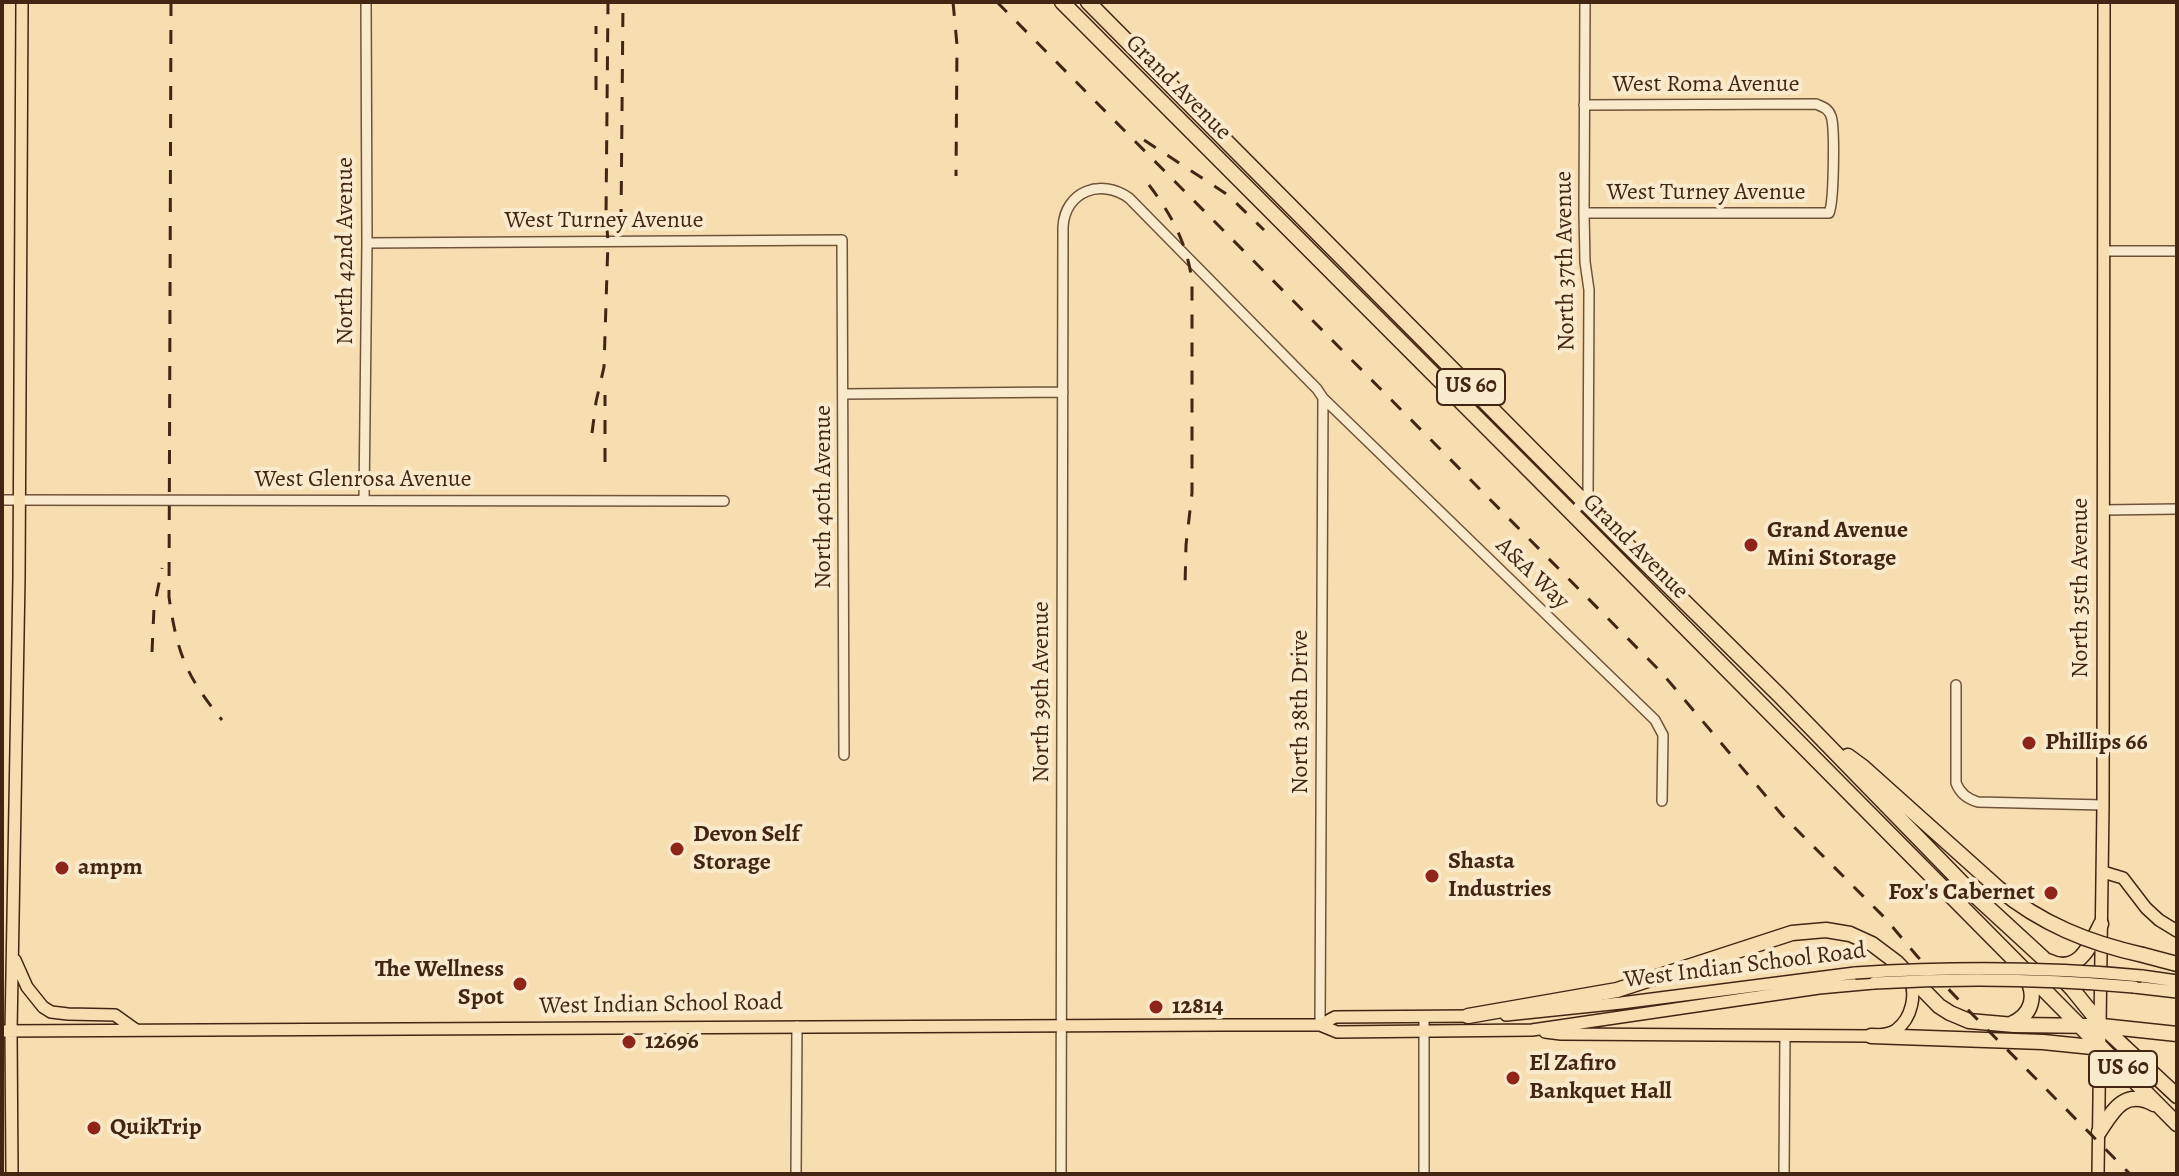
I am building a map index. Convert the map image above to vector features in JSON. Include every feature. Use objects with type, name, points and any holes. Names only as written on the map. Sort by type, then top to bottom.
[{"type":"highway","name":"Grand Avenue","points":[[1062,2],[2177,1124]]},
{"type":"highway","name":"Grand Avenue","points":[[1088,2],[1780,696],[1969,890],[2043,958],[2102,1026],[2177,1096]]},
{"type":"highway","points":[[1313,254],[1326,242]]},
{"type":"highway","points":[[1758,701],[1780,696]]},
{"type":"highway","points":[[1821,738],[1863,767],[2029,912],[2075,936],[2177,964]]},
{"type":"highway","points":[[1935,880],[1948,867]]},
{"type":"highway","points":[[2043,958],[2062,965],[2076,961],[2087,952],[2101,924]]},
{"type":"highway","points":[[1468,1016],[1617,990],[1792,933],[1814,929],[1861,938],[1882,950],[1939,1006],[1969,1021],[2006,1025],[2102,1026],[2177,1034]]},
{"type":"highway","points":[[2006,1025],[2026,1015],[2031,1006],[2031,986],[2017,962]]},
{"type":"highway","points":[[1871,1036],[2043,1042],[2101,1049],[2136,1031]]},
{"type":"highway","points":[[2155,1075],[2149,1066],[2146,1051],[2149,1040],[2161,1033]]},
{"type":"highway","points":[[2099,1132],[2115,1108],[2130,1099],[2144,1099],[2166,1112]]},
{"type":"main road","points":[[12,1174],[7,1031],[12,954],[19,500],[22,2]]},
{"type":"main road","name":"North 35th Avenue","points":[[2098,1174],[2103,872],[2104,2]]},
{"type":"main road","points":[[2103,872],[2123,878],[2146,908],[2177,931]]},
{"type":"main road","points":[[12,954],[27,987],[51,1012],[115,1015],[137,1031]]},
{"type":"main road","name":"West Indian School Road","points":[[1320,1025],[1335,1017],[1540,1013],[1855,973],[1921,969],[2008,968],[2177,981]]},
{"type":"main road","points":[[1532,1030],[1561,1034],[1871,1036],[1896,1030],[1907,1016],[1913,988],[1907,973]]},
{"type":"main road","name":"West Indian School Road","points":[[7,1031],[1320,1025],[1337,1032],[1424,1032],[1532,1030],[1805,990],[1874,983],[2012,980],[2177,992]]},
{"type":"street","name":"North 42nd Avenue","points":[[364,500],[366,2]]},
{"type":"street","name":"North 37th Avenue","points":[[1584,500],[1588,492],[1589,290],[1584,213],[1585,2]]},
{"type":"street","name":"West Roma Avenue","points":[[1584,105],[1816,104],[1827,109],[1832,119],[1832,203],[1829,213]]},
{"type":"street","name":"North 39th Avenue","points":[[1061,1174],[1065,210],[1083,193],[1099,188],[1122,193],[1323,398]]},
{"type":"street","name":"West Turney Avenue","points":[[1584,213],[1829,213]]},
{"type":"street","name":"West Turney Avenue","points":[[367,243],[842,240]]},
{"type":"street","name":"North 40th Avenue","points":[[842,240],[844,755]]},
{"type":"street","points":[[2104,251],[2177,251]]},
{"type":"street","points":[[844,394],[1063,392]]},
{"type":"street","name":"A&A Way","points":[[1323,398],[1655,720],[1663,735],[1662,801]]},
{"type":"street","name":"North 38th Drive","points":[[1320,1025],[1323,398]]},
{"type":"street","name":"West Glenrosa Avenue","points":[[2,500],[724,501]]},
{"type":"street","points":[[1572,514],[1584,500]]},
{"type":"street","points":[[2103,510],[2177,509]]},
{"type":"street","points":[[1956,685],[1956,783],[1969,799],[1978,802],[2103,805]]},
{"type":"street","points":[[1424,1016],[1424,1174]]},
{"type":"street","points":[[796,1174],[797,1026]]},
{"type":"street","points":[[1784,1174],[1785,1035]]},
{"type":"railway","points":[[171,2],[169,597],[185,663],[222,720]]},
{"type":"railway","points":[[592,433],[604,367],[608,241],[608,2]]},
{"type":"railway","points":[[621,223],[623,2]]},
{"type":"railway","points":[[953,2],[957,45],[956,176]]},
{"type":"railway","points":[[997,2],[1661,672],[1782,815],[2130,1174]]},
{"type":"railway","points":[[596,26],[596,90]]},
{"type":"railway","points":[[1144,140],[1228,195],[1264,230]]},
{"type":"railway","points":[[1149,185],[1177,230],[1192,281],[1192,493],[1185,586]]},
{"type":"railway","points":[[605,395],[605,462]]},
{"type":"railway","points":[[152,652],[154,608],[162,568]]},
{"type":"place","name":"Grand Avenue Mini Storage","points":[[1751,545]]},
{"type":"place","name":"Phillips 66","points":[[2029,743]]},
{"type":"place","name":"Devon Self Storage","points":[[677,849]]},
{"type":"place","name":"ampm","points":[[62,868]]},
{"type":"place","name":"Shasta Industries","points":[[1432,876]]},
{"type":"place","name":"Fox's Cabernet","points":[[2051,893]]},
{"type":"place","name":"The Wellness Spot","points":[[520,984]]},
{"type":"place","name":"12814","points":[[1156,1007]]},
{"type":"place","name":"12696","points":[[629,1042]]},
{"type":"place","name":"El Zafiro Bankquet Hall","points":[[1513,1078]]},
{"type":"place","name":"QuikTrip","points":[[94,1128]]}]
